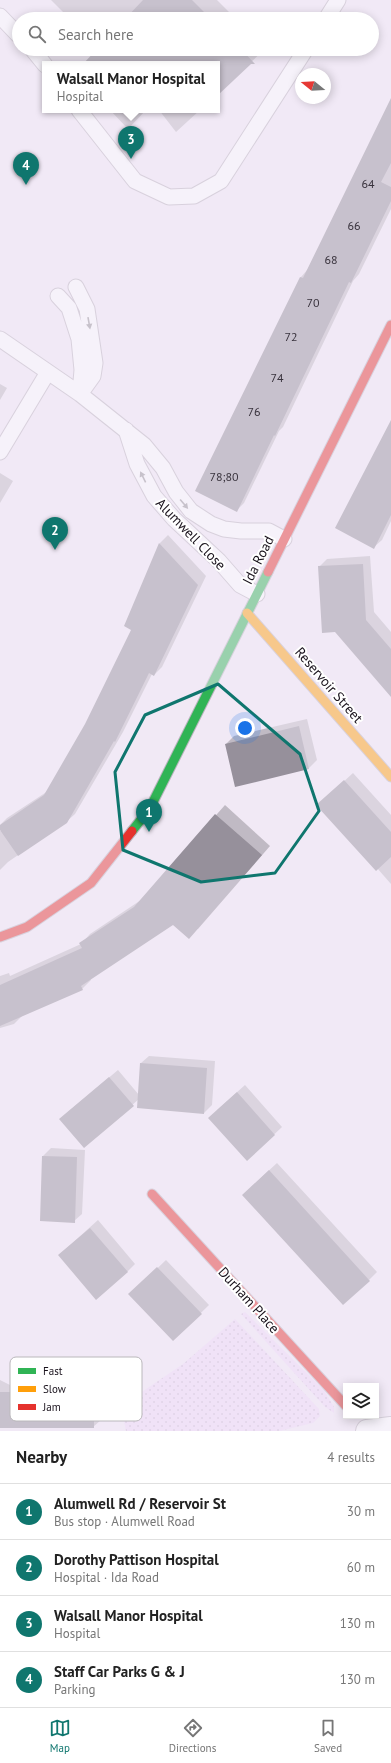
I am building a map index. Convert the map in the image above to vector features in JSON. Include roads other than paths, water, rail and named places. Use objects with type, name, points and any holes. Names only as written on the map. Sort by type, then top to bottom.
[{"type":"street","name":"Ida Road","points":[[0,938],[27,927],[91,883],[150,808],[391,325]]},
{"type":"street","name":"Reservoir Street","points":[[247,613],[391,777]]},
{"type":"street","name":"Durham Place","points":[[152,1194],[343,1403]]},
{"type":"street","points":[[358,1419],[368,1431],[391,1428]]},
{"type":"lane","points":[[330,12],[338,0]]},
{"type":"lane","points":[[0,16],[12,29]]},
{"type":"lane","points":[[81,113],[135,181],[169,198],[194,196],[221,181],[301,56]]},
{"type":"lane","points":[[76,287],[87,309],[95,363],[93,376],[80,394]]},
{"type":"lane","points":[[58,296],[69,308],[79,339],[82,370],[80,394]]},
{"type":"lane","points":[[0,339],[80,394],[126,430]]},
{"type":"lane","points":[[0,452],[48,372]]},
{"type":"lane","name":"Alumwell Close","points":[[126,430],[144,445],[153,455],[182,502],[201,518],[224,529],[269,532],[284,539]]},
{"type":"lane","name":"Alumwell Close","points":[[126,430],[140,469],[154,496],[174,519],[218,561],[240,585],[257,594]]},
{"type":"place","name":"Walsall Manor Hospital","points":[[131,159]]},
{"type":"place","name":"Staff Car Parks G & J","points":[[26,185]]},
{"type":"place","name":"Dorothy Pattison Hospital","points":[[55,550]]},
{"type":"place","name":"Alumwell Rd / Reservoir St","points":[[149,832]]}]
